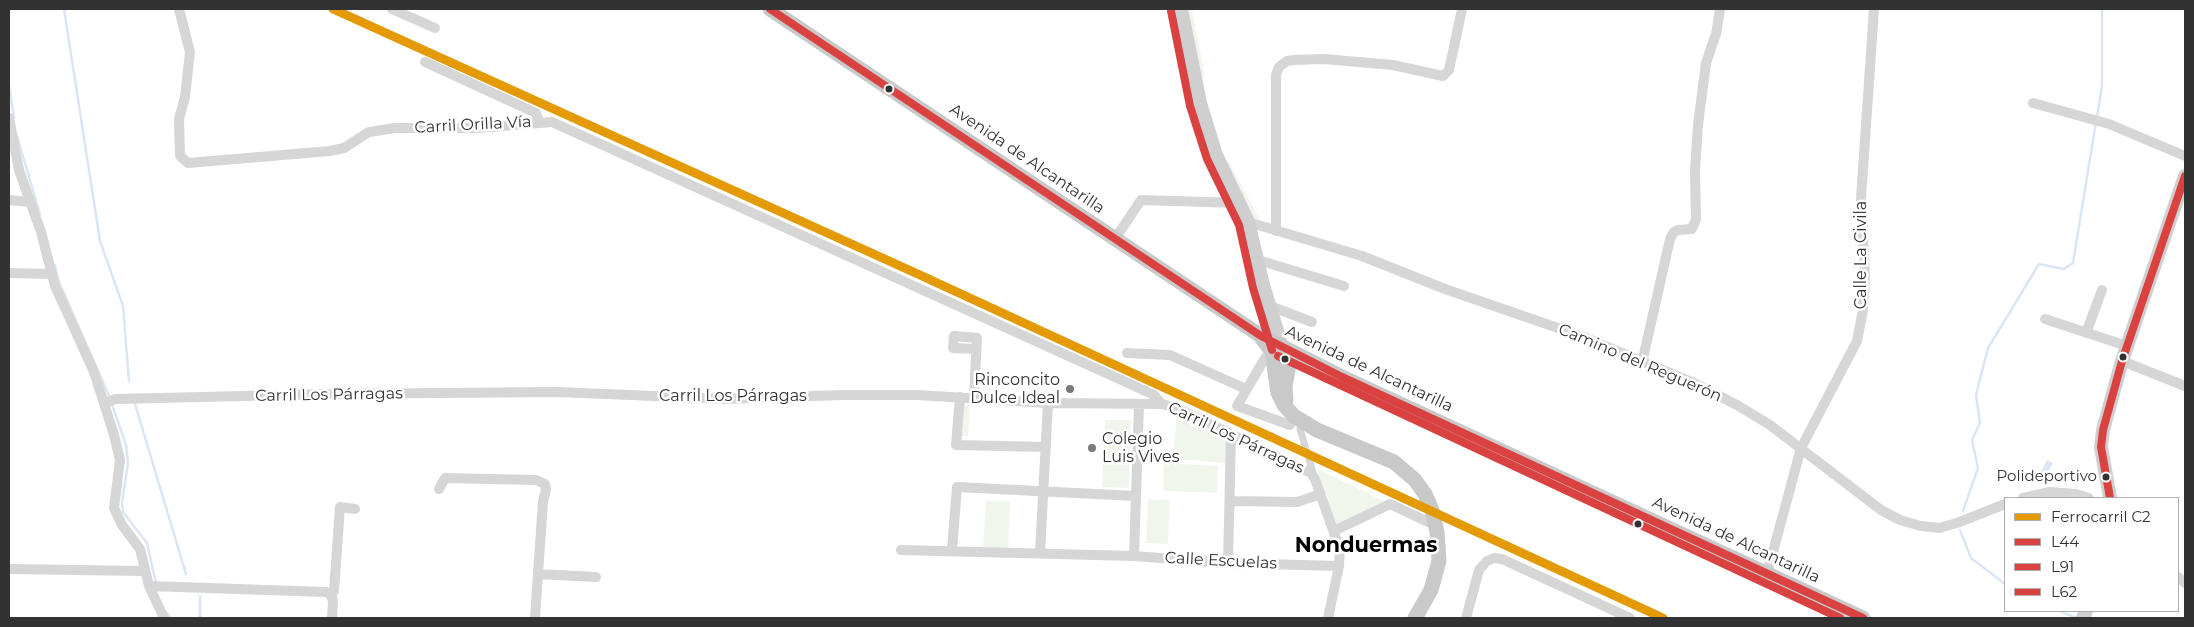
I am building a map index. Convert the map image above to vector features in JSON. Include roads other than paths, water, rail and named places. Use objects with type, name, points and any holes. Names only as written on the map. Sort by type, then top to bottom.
[{"type":"main road","name":"Avenida de Alcantarilla","points":[[770,9],[1261,336],[1276,355],[1313,363],[1863,618]]},
{"type":"main road","points":[[1181,9],[1200,104],[1216,155],[1248,222],[1270,306],[1278,393],[1294,422]]},
{"type":"main road","points":[[2110,497],[2101,447],[2103,430],[2122,362],[2185,176]]},
{"type":"main road","points":[[1276,355],[1289,370]]},
{"type":"main road","points":[[1294,422],[1284,390],[1289,370],[1297,363],[1313,363]]},
{"type":"main road","points":[[1294,422],[1299,421],[1394,462],[1411,475],[1422,488],[1434,519],[1439,552],[1434,582],[1428,597],[1415,618]]},
{"type":"street","name":"Carril Orilla Vía","points":[[179,9],[190,52],[185,97],[179,119],[180,156],[188,164],[330,151],[344,148],[369,132],[396,128],[478,128],[552,122],[1118,378],[1154,395],[1162,404]]},
{"type":"street","points":[[392,9],[435,28]]},
{"type":"street","points":[[1276,231],[1276,75],[1279,67],[1286,61],[1324,59],[1393,65],[1443,76],[1449,70],[1462,9]]},
{"type":"street","points":[[1642,363],[1670,239],[1674,232],[1678,230],[1692,229],[1696,219],[1695,170],[1698,125],[1706,63],[1716,34],[1720,9]]},
{"type":"street","name":"Calle La Civila","points":[[1767,574],[1801,448],[1857,341],[1863,310],[1865,276],[1861,198],[1874,9]]},
{"type":"street","points":[[425,62],[536,113],[539,122]]},
{"type":"street","points":[[2033,103],[2109,124],[2185,156]]},
{"type":"street","points":[[9,118],[18,170],[30,202],[55,286],[94,372],[120,460],[114,508],[122,525],[140,549],[149,586],[164,618]]},
{"type":"street","points":[[9,200],[30,202]]},
{"type":"street","points":[[1115,239],[1140,200],[1238,203]]},
{"type":"street","name":"Camino del Reguerón","points":[[1248,222],[1362,256],[1445,289],[1584,337],[1642,363],[1692,382],[1737,405],[1801,448],[1881,510],[1900,520],[1921,526],[1939,528],[2004,504]]},
{"type":"street","points":[[1258,260],[1344,286]]},
{"type":"street","points":[[9,273],[52,274]]},
{"type":"street","points":[[2086,333],[2102,290]]},
{"type":"street","points":[[1270,306],[1312,322]]},
{"type":"street","points":[[2045,319],[2128,346]]},
{"type":"street","points":[[974,398],[976,349]]},
{"type":"street","points":[[1127,353],[1170,355],[1246,389]]},
{"type":"street","points":[[1276,355],[1265,358],[1237,406],[1294,422],[1315,478]]},
{"type":"street","points":[[2122,362],[2185,386]]},
{"type":"street","name":"Carril Los Párragas","points":[[104,403],[116,399],[314,394],[557,392],[727,399],[844,395],[960,397],[1048,403],[1162,404],[1177,408],[1306,469],[1315,478],[1340,550],[1339,566],[1328,618]]},
{"type":"street","points":[[960,397],[956,445],[1046,448]]},
{"type":"street","points":[[1040,553],[1048,403]]},
{"type":"street","points":[[1134,556],[1139,405]]},
{"type":"street","points":[[1228,564],[1231,434]]},
{"type":"street","points":[[439,489],[445,478],[536,480],[545,484],[535,618]]},
{"type":"street","points":[[952,550],[957,487],[1136,496]]},
{"type":"street","points":[[2028,497],[2050,492],[2076,494],[2086,497]]},
{"type":"street","points":[[1230,501],[1296,502],[1321,494]]},
{"type":"street","points":[[1334,531],[1390,504],[1428,522]]},
{"type":"street","points":[[331,596],[334,592],[340,507],[355,509]]},
{"type":"street","name":"Calle Escuelas","points":[[901,550],[1134,556],[1228,564],[1339,566]]},
{"type":"street","points":[[1466,618],[1479,570],[1483,564],[1494,558],[1502,559],[1630,618]]},
{"type":"street","points":[[9,570],[144,571]]},
{"type":"street","points":[[538,574],[596,578]]},
{"type":"street","points":[[149,586],[326,592],[333,601],[332,618]]},
{"type":"water","points":[[2047,460],[2053,463],[2043,483],[2037,480]]},
{"type":"waterway","points":[[64,9],[100,241],[123,306],[129,381]]},
{"type":"waterway","points":[[2097,117],[2102,86],[2102,9]]},
{"type":"waterway","points":[[9,85],[14,118]]},
{"type":"waterway","points":[[1963,511],[1978,468],[1972,440],[1980,423],[1976,395],[1988,348],[2039,264],[2064,269],[2073,263],[2096,122]]},
{"type":"waterway","points":[[17,136],[40,214]]},
{"type":"waterway","points":[[55,265],[59,282],[110,398]]},
{"type":"waterway","points":[[112,404],[126,445],[128,463],[122,502],[123,512],[147,543],[156,583]]},
{"type":"waterway","points":[[135,404],[186,574]]},
{"type":"waterway","points":[[1960,530],[1971,558],[2004,583]]},
{"type":"waterway","points":[[200,596],[200,618]]},
{"type":"waterway","points":[[166,612],[171,618]]},
{"type":"waterway","points":[[2062,612],[2076,618]]},
{"type":"rail line","name":"C2","points":[[333,9],[920,275],[1663,618]]},
{"type":"place","name":"Rinconcito Dulce Ideal","points":[[1070,389]]},
{"type":"place","name":"Colegio Luis Vives","points":[[1092,448]]},
{"type":"place","name":"Polideportivo","points":[[2106,477]]},
{"type":"district","name":"Nonduermas","points":[[1366,546]]}]
